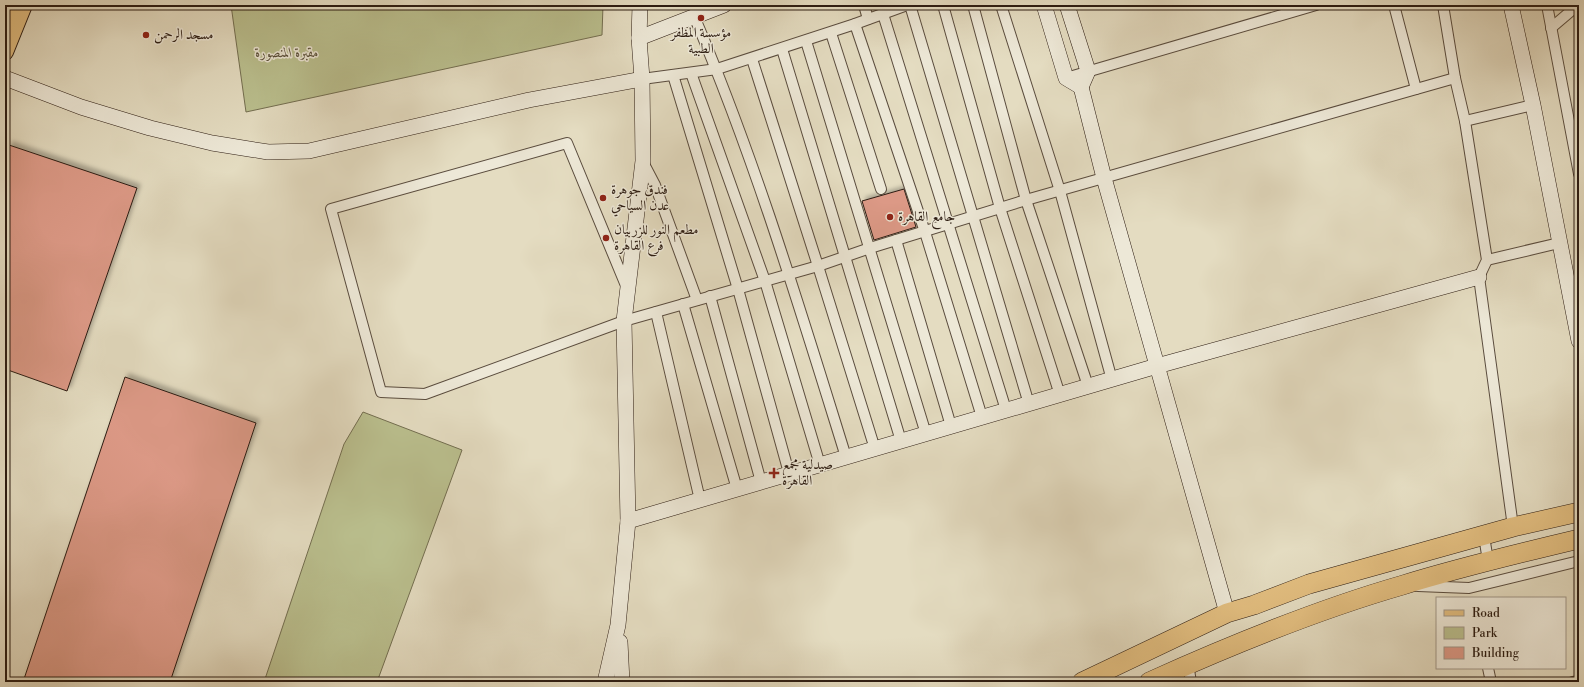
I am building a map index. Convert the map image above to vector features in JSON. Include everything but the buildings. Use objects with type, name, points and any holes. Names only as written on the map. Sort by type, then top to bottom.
[{"type":"highway","points":[[1082,682],[1227,613],[1254,605],[1310,584],[1513,527],[1579,512]]},
{"type":"highway","points":[[1149,682],[1190,673],[1316,613],[1402,585],[1488,561],[1579,539]]},
{"type":"main road","points":[[5,17],[10,5]]},
{"type":"main road","points":[[5,52],[24,5]]},
{"type":"street","points":[[605,682],[618,625],[628,521],[624,321],[643,161],[642,79],[639,38],[640,5]]},
{"type":"street","points":[[639,38],[724,5]]},
{"type":"street","points":[[864,5],[868,19]]},
{"type":"street","points":[[5,78],[81,107],[150,128],[212,144],[268,152],[309,151],[529,100],[642,79],[717,69],[831,33],[908,5],[1029,404]]},
{"type":"street","points":[[943,5],[1000,208],[1060,394]]},
{"type":"street","points":[[974,5],[1026,200],[1088,386]]},
{"type":"street","points":[[1001,5],[1060,191],[1112,380]]},
{"type":"street","points":[[1044,5],[1066,78],[1081,87]]},
{"type":"street","points":[[1067,5],[1088,70],[1081,87],[1104,178],[1227,613]]},
{"type":"street","points":[[1066,78],[1088,70],[1316,5]]},
{"type":"street","points":[[1394,5],[1416,89]]},
{"type":"street","points":[[1443,5],[1455,78],[1465,121],[1487,260],[1479,277],[1513,527]]},
{"type":"street","points":[[1511,5],[1533,105],[1579,341]]},
{"type":"street","points":[[1547,5],[1576,141],[1579,174]]},
{"type":"street","points":[[1551,28],[1578,5]]},
{"type":"street","points":[[883,14],[1006,410]]},
{"type":"street","points":[[694,16],[717,69],[789,275],[846,457]]},
{"type":"street","points":[[856,24],[925,232],[982,417]]},
{"type":"street","points":[[831,33],[881,189]]},
{"type":"street","points":[[806,40],[926,434]]},
{"type":"street","points":[[782,49],[901,441]]},
{"type":"street","points":[[752,59],[875,449]]},
{"type":"street","points":[[691,73],[765,281],[820,465]]},
{"type":"street","points":[[673,75],[738,289],[790,473]]},
{"type":"street","points":[[628,291],[567,143],[331,209],[381,392],[425,394],[624,321],[789,275],[870,248],[1026,200],[1455,78]]},
{"type":"street","points":[[1465,121],[1533,105]]},
{"type":"street","points":[[643,161],[655,185],[697,300]]},
{"type":"street","points":[[896,240],[951,426]]},
{"type":"street","points":[[1487,260],[1559,243]]},
{"type":"street","points":[[628,521],[1157,366],[1479,277]]},
{"type":"street","points":[[710,296],[761,482]]},
{"type":"street","points":[[683,304],[736,489]]},
{"type":"street","points":[[656,312],[700,500]]},
{"type":"street","points":[[1484,536],[1488,561]]},
{"type":"street","points":[[1402,585],[1470,593],[1579,561]]},
{"type":"street","points":[[618,625],[622,682]]},
{"type":"street","points":[[1488,669],[1491,682]]},
{"type":"street","points":[[1573,682],[1579,681]]},
{"type":"green space","name":"مقبرة المنصورة","points":[[231,5],[603,5],[602,35],[246,112]]},
{"type":"green space","points":[[363,412],[462,450],[377,682],[264,682],[344,444]]},
{"type":"place","name":"مؤسسة المظفر الطبية","points":[[701,18]]},
{"type":"place","name":"مسجد الرحمن","points":[[146,35]]},
{"type":"place","name":"فندق جوهرة عدن السياحي","points":[[603,198]]},
{"type":"place","name":"جامع القاهرة","points":[[890,217]]},
{"type":"place","name":"مطعم النور للزربيان فرع القاهرة","points":[[606,238]]},
{"type":"place","name":"صيدلية مجمع القاهرة","points":[[774,473]]}]
